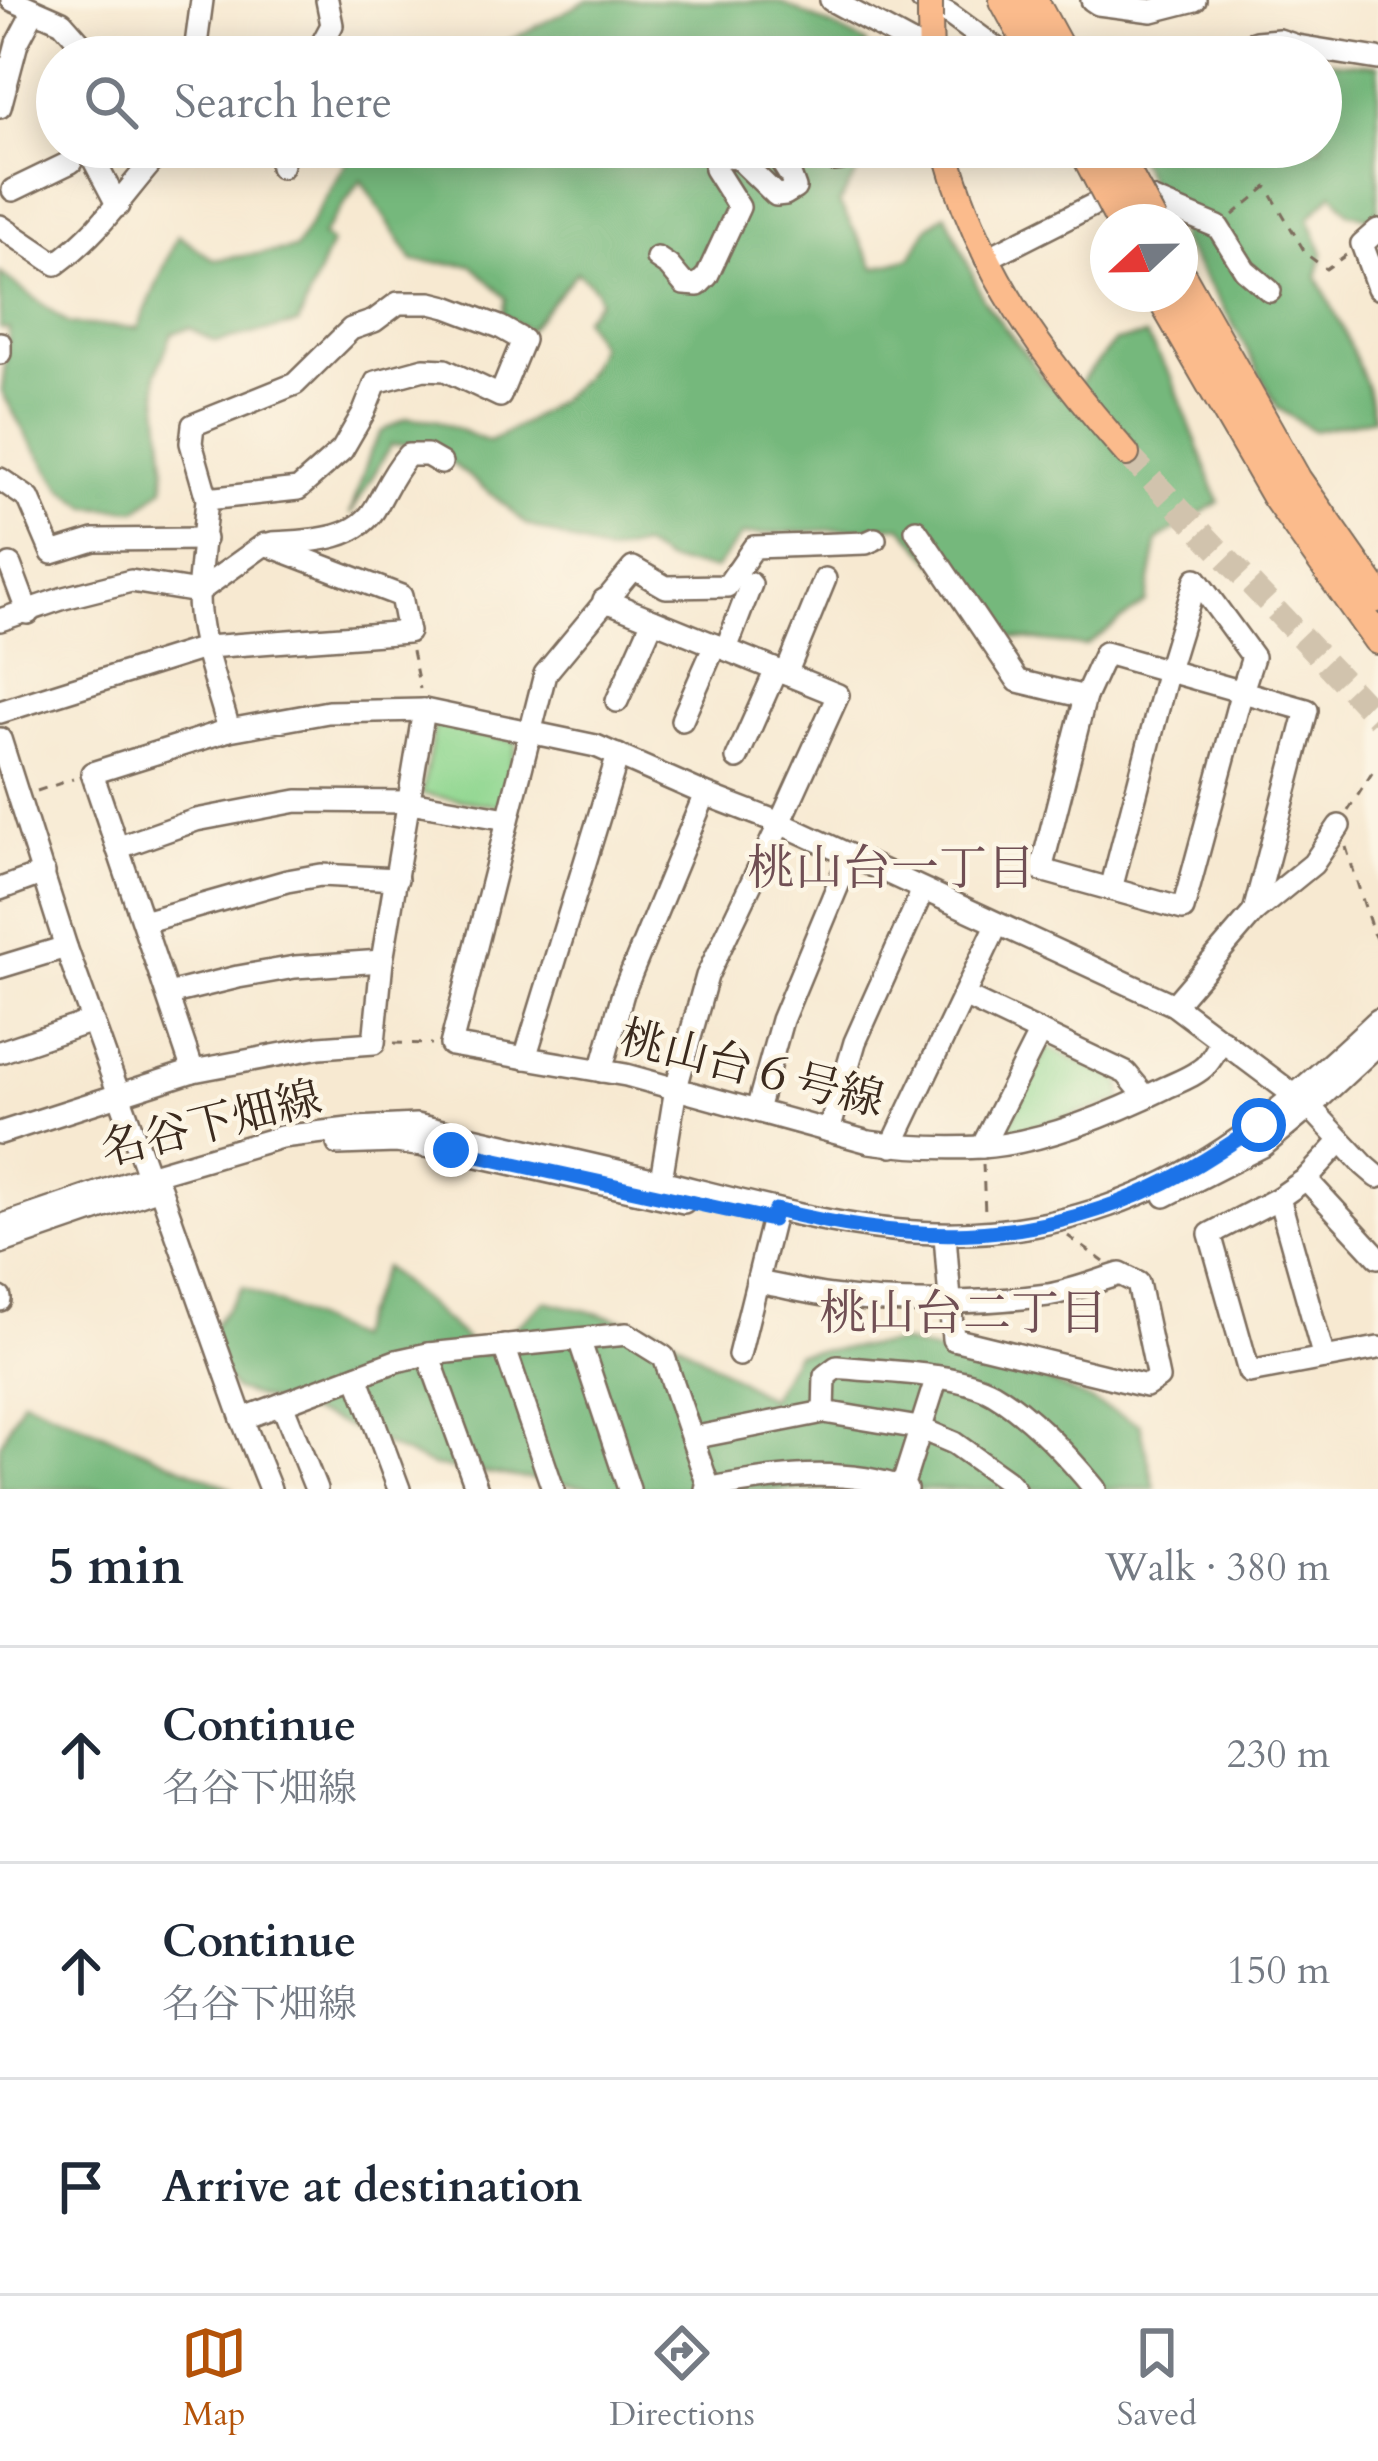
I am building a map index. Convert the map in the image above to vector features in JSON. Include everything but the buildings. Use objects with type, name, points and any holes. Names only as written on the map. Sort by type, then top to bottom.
[{"type":"highway","points":[[1005,0],[1025,36]]},
{"type":"highway","points":[[1032,0],[1052,36]]},
{"type":"highway","points":[[1094,168],[1113,204]]},
{"type":"highway","points":[[1123,168],[1142,204]]},
{"type":"highway","points":[[1198,308],[1296,480],[1378,597]]},
{"type":"highway","points":[[1170,312],[1305,552],[1378,657]]},
{"type":"highway","points":[[1226,360],[1299,465],[1378,562]]},
{"type":"highway","points":[[1241,438],[1311,548],[1378,639]]},
{"type":"main road","points":[[927,6],[932,36]]},
{"type":"main road","points":[[951,168],[986,259],[1023,324],[1127,454]]},
{"type":"street","points":[[12,0],[62,22],[74,36]]},
{"type":"street","points":[[196,36],[202,0]]},
{"type":"street","points":[[326,36],[332,25],[327,0]]},
{"type":"street","points":[[831,0],[880,36]]},
{"type":"street","points":[[1092,0],[1152,11],[1196,0]]},
{"type":"street","points":[[927,6],[949,14],[979,36]]},
{"type":"street","points":[[0,107],[16,43],[34,11]]},
{"type":"street","points":[[1342,52],[1378,59]]},
{"type":"street","points":[[14,190],[55,168]]},
{"type":"street","points":[[89,168],[118,206]]},
{"type":"street","points":[[0,226],[56,264],[82,245],[146,168]]},
{"type":"street","points":[[657,259],[684,284],[698,285],[707,276],[739,207],[715,168]]},
{"type":"street","points":[[748,168],[776,195],[794,188],[785,168]]},
{"type":"street","points":[[986,259],[1095,204],[1123,196],[1150,199],[1217,227],[1245,270],[1270,291]]},
{"type":"street","points":[[1370,237],[1378,288]]},
{"type":"street","points":[[207,499],[298,488],[342,450],[376,382],[424,369],[445,370],[500,396],[524,340],[446,307],[398,303],[351,329],[295,384],[194,425],[191,443],[207,499],[198,605],[230,730]]},
{"type":"street","points":[[0,343],[0,353]]},
{"type":"street","points":[[0,620],[131,580],[199,592],[266,544],[334,537],[360,525],[408,455],[427,454],[441,463]]},
{"type":"street","points":[[0,479],[29,499],[52,553],[94,540],[205,539]]},
{"type":"street","points":[[916,530],[1018,681],[1085,697]]},
{"type":"street","points":[[452,1045],[544,674],[609,593],[633,568],[666,587],[727,586],[754,547],[875,539]]},
{"type":"street","points":[[0,712],[207,647],[408,632],[401,596],[266,544]]},
{"type":"street","points":[[10,566],[28,613]]},
{"type":"street","points":[[737,758],[825,579]]},
{"type":"street","points":[[1111,890],[1168,670],[1196,579],[1253,657],[1242,692],[1184,909],[1111,890],[1041,870],[1085,697],[1105,652],[1168,670],[1242,692],[1307,710],[1254,912]]},
{"type":"street","points":[[682,720],[751,584]]},
{"type":"street","points":[[609,593],[653,620],[838,695],[707,976],[676,1088],[659,1189]]},
{"type":"street","points":[[617,701],[653,620]]},
{"type":"street","points":[[0,1133],[193,1071],[320,1047],[374,1043],[382,962],[424,710]]},
{"type":"street","points":[[193,1071],[92,772],[230,730],[328,712],[424,710],[596,746],[780,823],[1174,1005],[1303,1102],[1378,1177]]},
{"type":"street","points":[[0,739],[10,800],[44,874],[118,1096],[270,1489]]},
{"type":"street","points":[[525,1058],[618,755]]},
{"type":"street","points":[[601,1071],[622,993],[705,794]]},
{"type":"street","points":[[117,848],[196,820],[297,801],[410,802],[506,818]]},
{"type":"street","points":[[1174,1005],[1254,912],[1312,864],[1339,826]]},
{"type":"street","points":[[757,1110],[782,1020],[850,856]]},
{"type":"street","points":[[0,889],[44,874]]},
{"type":"street","points":[[143,922],[287,880],[321,875],[397,879]]},
{"type":"street","points":[[830,1131],[855,1042],[923,890]]},
{"type":"street","points":[[892,1146],[997,925]]},
{"type":"street","points":[[0,967],[66,947]]},
{"type":"street","points":[[168,994],[295,967],[382,962]]},
{"type":"street","points":[[964,995],[1126,1073],[1146,1097]]},
{"type":"street","name":"名谷下畑線","points":[[0,1226],[269,1153],[396,1142],[659,1189],[864,1241],[986,1246],[1062,1232],[1125,1213],[1263,1146],[1378,1020]]},
{"type":"street","points":[[0,1052],[92,1021]]},
{"type":"street","points":[[982,1147],[1040,1032]]},
{"type":"street","name":"桃山台６号線","points":[[452,1045],[676,1088],[892,1146],[982,1147],[1079,1124],[1146,1097],[1207,1064],[1222,1040]]},
{"type":"street","name":"名谷下畑線","points":[[945,1241],[1037,1226],[1153,1188],[1303,1102],[1378,1044]]},
{"type":"street","points":[[1341,1141],[1306,1179],[1210,1234],[1249,1372],[1378,1348]]},
{"type":"street","points":[[1306,1179],[1378,1257]]},
{"type":"street","name":"名谷下畑線","points":[[0,1243],[154,1185]]},
{"type":"street","points":[[1279,1198],[1324,1358]]},
{"type":"street","points":[[739,1355],[773,1215]]},
{"type":"street","points":[[757,1282],[832,1297],[952,1301],[1051,1294],[1120,1274],[1138,1283],[1158,1378],[1146,1385],[953,1339],[952,1301],[945,1241]]},
{"type":"street","points":[[242,1419],[396,1361],[627,1334],[664,1357],[708,1489],[803,1474],[860,1478],[904,1488],[937,1377]]},
{"type":"street","points":[[579,1339],[629,1489]]},
{"type":"street","points":[[503,1346],[553,1489]]},
{"type":"street","points":[[428,1354],[477,1489]]},
{"type":"street","points":[[824,1412],[825,1376],[837,1367],[937,1377],[991,1392],[1057,1444],[1094,1489]]},
{"type":"street","points":[[357,1376],[399,1489]]},
{"type":"street","points":[[282,1404],[316,1489]]},
{"type":"street","points":[[692,1438],[824,1412],[919,1428],[954,1443],[1014,1489]]},
{"type":"path","points":[[1217,227],[1268,187],[1306,254],[1326,268],[1370,237]]},
{"type":"path","points":[[408,632],[424,710]]},
{"type":"path","points":[[10,800],[92,772]]},
{"type":"path","points":[[1372,773],[1339,826],[1378,941]]},
{"type":"path","points":[[374,1043],[452,1045]]},
{"type":"path","points":[[982,1147],[986,1234]]},
{"type":"path","points":[[1062,1232],[1120,1274]]},
{"type":"green space","points":[[588,0],[780,2],[851,36],[518,36]]},
{"type":"green space","points":[[1342,62],[1378,65],[1378,219],[1349,213],[1333,193],[1309,218],[1323,253],[1317,277],[1367,388],[1374,418],[1314,431],[1278,408],[1198,268],[1198,204],[1160,204],[1143,168],[1342,168]]},
{"type":"green space","points":[[343,168],[860,168],[839,203],[875,268],[911,258],[928,227],[946,214],[984,301],[1049,385],[1079,384],[1115,341],[1146,336],[1171,376],[1219,502],[1158,540],[1146,602],[1086,646],[1006,637],[901,526],[742,535],[715,569],[668,562],[641,546],[607,554],[525,524],[443,456],[414,444],[391,445],[350,515],[381,432],[407,418],[436,420],[489,442],[566,393],[586,373],[599,345],[583,318],[599,301],[596,289],[577,272],[528,330],[503,315],[506,298],[472,265],[413,261],[361,180],[322,236],[331,243],[298,324],[216,342],[190,328],[172,333],[156,374],[164,487],[137,510],[88,507],[63,489],[2,392],[9,329],[0,328],[0,273],[69,324],[138,328],[178,235],[214,260],[295,249]]},
{"type":"green space","points":[[435,724],[517,742],[499,806],[422,794]]},
{"type":"green space","points":[[1047,1047],[1121,1081],[1122,1101],[1004,1135]]},
{"type":"green space","points":[[384,1267],[484,1355],[545,1301],[657,1328],[769,1399],[796,1353],[903,1343],[1052,1383],[1140,1424],[1155,1489],[606,1489],[432,1466],[330,1419],[235,1390],[200,1344],[243,1287],[353,1338]]},
{"type":"green space","points":[[23,1399],[233,1489],[0,1489],[0,1445]]},
{"type":"tunnel","points":[[1127,454],[1378,718]]},
{"type":"district","name":"桃山台一丁目","points":[[891,868]]},
{"type":"district","name":"桃山台二丁目","points":[[963,1313]]},
{"type":"route","points":[[451,1150],[772,1220],[775,1210],[869,1229],[986,1234],[1037,1226],[1153,1188],[1259,1125]]}]
